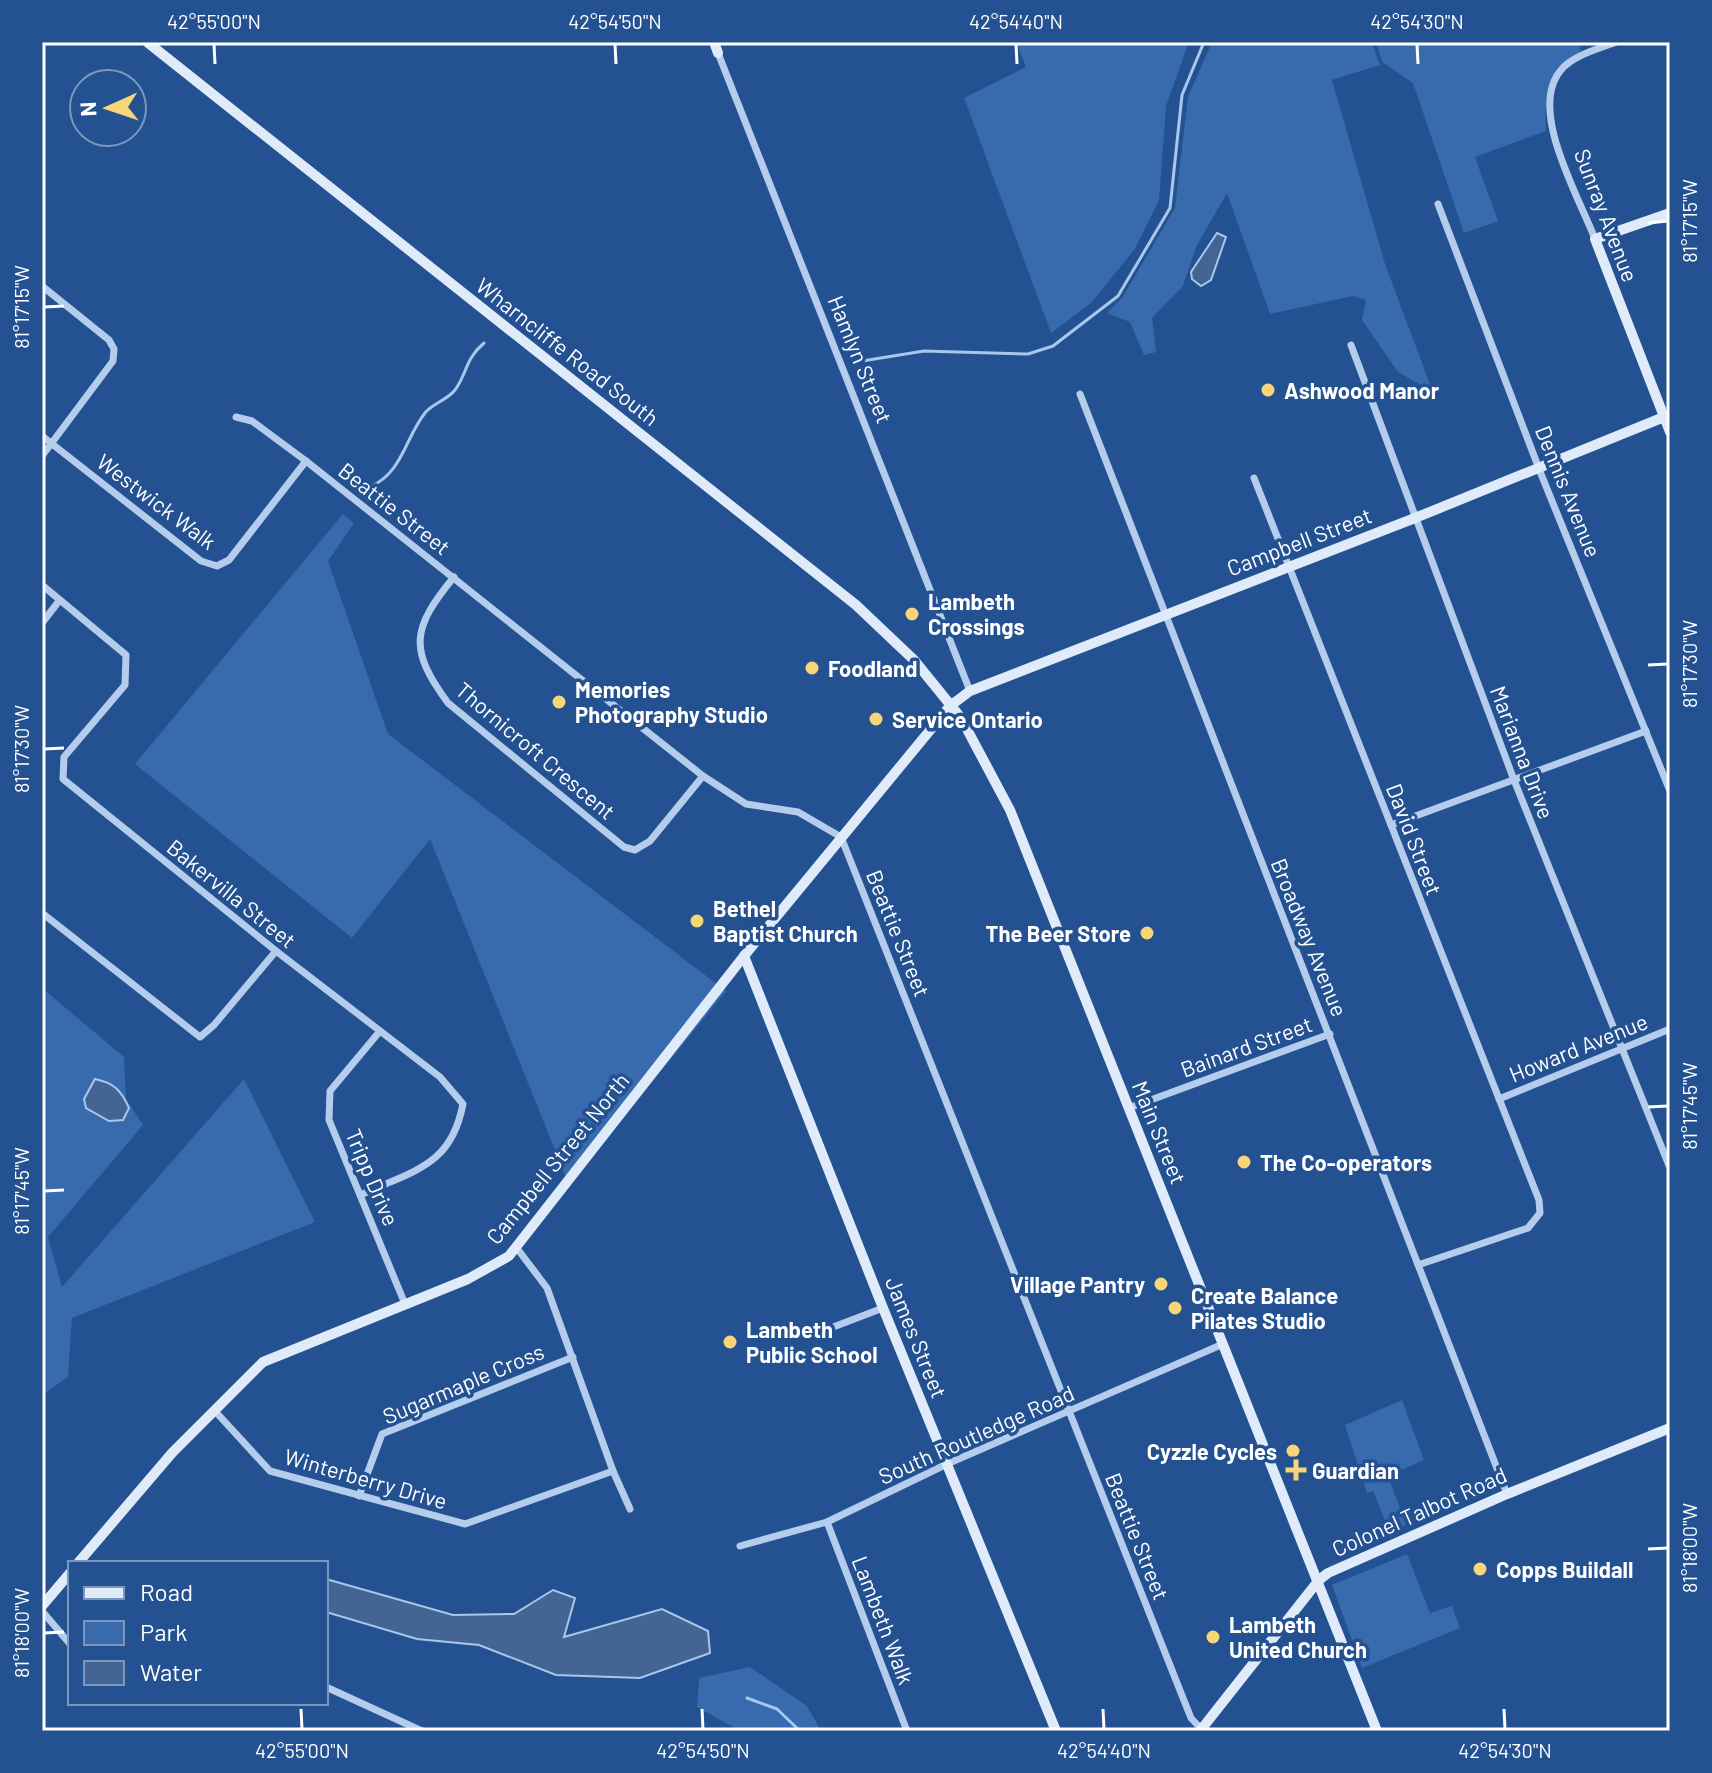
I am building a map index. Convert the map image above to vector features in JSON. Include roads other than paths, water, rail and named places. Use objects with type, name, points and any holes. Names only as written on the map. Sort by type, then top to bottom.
[{"type":"street","name":"Wharncliffe Road South","points":[[147,42],[856,605],[914,660],[950,706]]},
{"type":"street","name":"Sunray Avenue","points":[[1616,42],[1584,55],[1561,70],[1550,93],[1548,120],[1670,432]]},
{"type":"street","name":"Hamlyn Street","points":[[716,48],[970,691]]},
{"type":"street","name":"Dennis Avenue","points":[[1438,204],[1670,791]]},
{"type":"street","points":[[1595,239],[1670,213]]},
{"type":"street","points":[[42,286],[109,340],[114,349],[113,361],[42,456]]},
{"type":"street","name":"Marianna Drive","points":[[1351,345],[1514,780],[1670,1168]]},
{"type":"street","name":"Broadway Avenue","points":[[1080,394],[1507,1494]]},
{"type":"street","name":"Beattie Street","points":[[236,417],[252,421],[306,461],[703,776],[746,804],[798,812],[841,837],[1191,1718],[1202,1730]]},
{"type":"street","name":"Campbell Street","points":[[950,706],[970,691],[1415,518],[1664,417]]},
{"type":"street","name":"Westwick Walk","points":[[42,436],[201,561],[217,566],[229,560],[306,461]]},
{"type":"street","name":"David Street","points":[[1254,478],[1539,1200],[1540,1213],[1528,1228],[1418,1265]]},
{"type":"street","name":"Thornicroft Crescent","points":[[454,577],[428,608],[419,626],[418,647],[429,678],[448,703],[624,847],[635,850],[650,841],[703,776]]},
{"type":"street","name":"Bakervilla Street","points":[[42,585],[126,655],[125,685],[64,757],[63,779],[276,951],[440,1077],[463,1104],[457,1133],[436,1160],[361,1195]]},
{"type":"street","points":[[42,623],[59,601]]},
{"type":"street","name":"Campbell Street North","points":[[80,1561],[172,1453],[263,1362],[468,1279],[509,1256],[744,956],[950,706]]},
{"type":"street","name":"Main Street","points":[[950,706],[961,718],[1010,810],[1377,1731]]},
{"type":"street","points":[[1391,825],[1646,731]]},
{"type":"street","points":[[42,913],[200,1037],[214,1025],[276,951]]},
{"type":"street","name":"James Street","points":[[744,956],[883,1308],[1056,1731]]},
{"type":"street","name":"Howard Avenue","points":[[1499,1099],[1670,1029]]},
{"type":"street","name":"Tripp Drive","points":[[380,1031],[330,1091],[329,1120],[405,1304]]},
{"type":"street","name":"Bainard Street","points":[[1129,1108],[1330,1034]]},
{"type":"street","points":[[516,1247],[547,1288],[613,1471],[630,1509]]},
{"type":"street","points":[[815,1334],[883,1308]]},
{"type":"street","name":"South Routledge Road","points":[[740,1546],[827,1522],[947,1464],[1223,1344]]},
{"type":"street","name":"Sugarmaple Cross","points":[[359,1496],[382,1434],[573,1357]]},
{"type":"street","name":"Winterberry Drive","points":[[214,1410],[270,1471],[465,1524],[613,1471]]},
{"type":"street","name":"Colonel Talbot Road","points":[[1202,1730],[1319,1580],[1348,1562],[1670,1428]]},
{"type":"street","name":"Lambeth Walk","points":[[827,1522],[907,1731]]},
{"type":"street","points":[[68,1576],[42,1609],[68,1642]]},
{"type":"street","points":[[328,1688],[422,1731]]},
{"type":"water","points":[[1217,233],[1226,237],[1211,280],[1201,286],[1192,279],[1191,272]]},
{"type":"water","points":[[95,1079],[112,1085],[123,1096],[129,1108],[123,1120],[109,1121],[86,1108],[84,1099]]},
{"type":"water","points":[[328,1580],[453,1615],[514,1614],[553,1590],[575,1598],[564,1637],[662,1609],[708,1631],[710,1653],[640,1678],[556,1675],[479,1645],[417,1639],[328,1613]]},
{"type":"waterway","points":[[842,337],[856,362],[924,351],[1028,354],[1053,346],[1118,296],[1170,208],[1182,95],[1204,42]]},
{"type":"waterway","points":[[370,487],[390,473],[425,413],[455,390],[473,355],[484,343]]},
{"type":"waterway","points":[[747,1698],[777,1709],[800,1731]]},
{"type":"place","name":"Ashwood Manor","points":[[1268,390]]},
{"type":"place","name":"Lambeth Crossings","points":[[912,614]]},
{"type":"place","name":"Foodland","points":[[812,668]]},
{"type":"place","name":"Memories Photography Studio","points":[[559,702]]},
{"type":"place","name":"Service Ontario","points":[[876,719]]},
{"type":"place","name":"Bethel Baptist Church","points":[[697,921]]},
{"type":"place","name":"The Beer Store","points":[[1147,933]]},
{"type":"place","name":"The Co-operators","points":[[1244,1162]]},
{"type":"place","name":"Village Pantry","points":[[1161,1284]]},
{"type":"place","name":"Create Balance Pilates Studio","points":[[1175,1308]]},
{"type":"place","name":"Lambeth Public School","points":[[730,1342]]},
{"type":"place","name":"Cyzzle Cycles","points":[[1293,1451]]},
{"type":"place","name":"Guardian","points":[[1296,1470]]},
{"type":"place","name":"Copps Buildall","points":[[1480,1569]]},
{"type":"place","name":"Lambeth United Church","points":[[1213,1637]]}]
